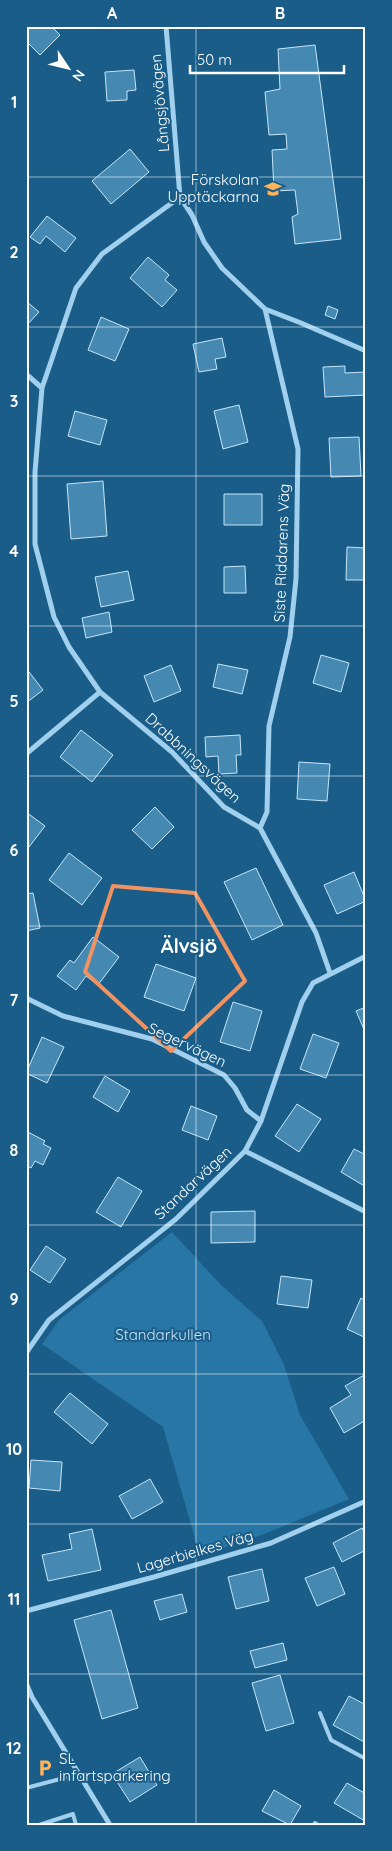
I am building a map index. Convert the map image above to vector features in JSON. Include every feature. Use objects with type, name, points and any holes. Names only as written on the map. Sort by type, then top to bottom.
[{"type":"street","name":"Långsjövägen","points":[[166,26],[180,197],[192,215],[204,242],[222,268],[265,309],[302,322],[366,351]]},
{"type":"street","name":"Drabbningsvägen","points":[[180,197],[102,254],[76,288],[42,388],[35,472],[35,544],[54,617],[69,647],[100,692],[172,752],[224,807],[260,828]]},
{"type":"street","name":"Siste Riddarens Väg","points":[[260,828],[267,812],[269,726],[290,637],[296,579],[298,449],[265,309]]},
{"type":"street","points":[[26,374],[42,388]]},
{"type":"street","points":[[26,754],[100,692]]},
{"type":"street","points":[[260,828],[316,933],[330,973]]},
{"type":"street","name":"Standarvägen","points":[[26,1354],[49,1320],[176,1219],[245,1151],[260,1121],[302,1002],[313,983],[366,956]]},
{"type":"street","name":"Segervägen","points":[[26,998],[63,1016],[152,1039],[224,1075],[235,1088],[247,1110],[260,1121]]},
{"type":"street","points":[[245,1151],[366,1212]]},
{"type":"street","name":"Lagerbielkes Väg","points":[[26,1611],[154,1578],[271,1543],[366,1501]]},
{"type":"street","points":[[26,1683],[110,1825]]},
{"type":"lane","points":[[320,1713],[331,1740],[366,1759]]},
{"type":"lane","points":[[26,1788],[79,1774]]},
{"type":"lane","points":[[39,1825],[73,1814],[76,1825]]},
{"type":"highlighted area","points":[[113,886],[195,893],[245,981],[171,1051],[85,972]]},
{"type":"green space","name":"Standarkullen","points":[[172,1232],[221,1285],[262,1321],[284,1365],[300,1415],[349,1499],[264,1534],[200,1556],[163,1427],[42,1344],[59,1320]]},
{"type":"building","points":[[26,26],[51,26],[60,35],[40,55],[26,41]]},
{"type":"building","points":[[315,45],[341,239],[295,244],[292,217],[298,214],[295,190],[274,191],[272,150],[287,149],[286,134],[269,135],[265,92],[280,89],[278,49]]},
{"type":"building","points":[[134,70],[136,90],[127,91],[127,100],[107,101],[105,72]]},
{"type":"building","points":[[130,149],[149,172],[111,204],[92,181]]},
{"type":"building","points":[[47,216],[76,238],[65,252],[46,236],[40,244],[30,237]]},
{"type":"building","points":[[148,257],[169,275],[165,280],[177,290],[162,307],[130,278]]},
{"type":"building","points":[[26,301],[39,312],[26,326]]},
{"type":"building","points":[[328,306],[338,310],[335,319],[325,315]]},
{"type":"building","points":[[101,317],[129,329],[115,361],[88,350]]},
{"type":"building","points":[[222,338],[226,357],[215,359],[217,369],[199,372],[193,344]]},
{"type":"building","points":[[345,366],[345,373],[366,372],[366,395],[325,397],[323,367]]},
{"type":"building","points":[[239,405],[248,442],[223,449],[214,411]]},
{"type":"building","points":[[75,411],[107,420],[100,445],[68,436]]},
{"type":"building","points":[[359,437],[361,476],[331,477],[329,438]]},
{"type":"building","points":[[103,481],[107,536],[71,539],[67,484]]},
{"type":"building","points":[[224,494],[262,494],[262,525],[224,525]]},
{"type":"building","points":[[347,547],[365,548],[364,580],[346,580]]},
{"type":"building","points":[[245,566],[246,593],[224,593],[224,567]]},
{"type":"building","points":[[128,571],[134,600],[101,607],[95,577]]},
{"type":"building","points":[[109,612],[112,632],[86,638],[82,618]]},
{"type":"building","points":[[321,655],[349,663],[341,692],[313,683]]},
{"type":"building","points":[[218,664],[248,670],[242,694],[213,687]]},
{"type":"building","points":[[171,665],[181,691],[154,702],[144,676]]},
{"type":"building","points":[[26,668],[43,690],[26,703]]},
{"type":"building","points":[[81,730],[113,755],[92,782],[60,757]]},
{"type":"building","points":[[240,735],[241,755],[236,755],[237,773],[219,774],[218,756],[206,757],[205,737]]},
{"type":"building","points":[[299,762],[330,764],[327,801],[297,799]]},
{"type":"building","points":[[155,807],[174,827],[152,849],[132,830]]},
{"type":"building","points":[[26,812],[45,826],[26,851]]},
{"type":"building","points":[[69,853],[102,878],[82,905],[49,880]]},
{"type":"building","points":[[256,868],[283,925],[252,940],[224,882]]},
{"type":"building","points":[[354,872],[366,901],[337,914],[324,885]]},
{"type":"building","points":[[33,893],[40,928],[26,931],[26,894]]},
{"type":"building","points":[[93,937],[119,957],[98,985],[86,976],[76,990],[57,976],[70,960],[74,963]]},
{"type":"building","points":[[156,964],[196,978],[184,1011],[144,997]]},
{"type":"building","points":[[233,1002],[262,1011],[250,1051],[220,1042]]},
{"type":"building","points":[[366,1007],[366,1034],[356,1011]]},
{"type":"building","points":[[313,1034],[339,1043],[326,1078],[300,1069]]},
{"type":"building","points":[[42,1037],[64,1047],[47,1083],[26,1073]]},
{"type":"building","points":[[105,1076],[130,1091],[118,1112],[93,1097]]},
{"type":"building","points":[[297,1104],[321,1119],[299,1152],[275,1136]]},
{"type":"building","points":[[191,1106],[217,1116],[208,1140],[182,1130]]},
{"type":"building","points":[[26,1131],[45,1141],[43,1144],[51,1148],[43,1165],[35,1161],[31,1168],[26,1166]]},
{"type":"building","points":[[354,1149],[366,1155],[366,1187],[341,1172]]},
{"type":"building","points":[[118,1177],[142,1191],[121,1227],[96,1212]]},
{"type":"building","points":[[255,1211],[255,1242],[211,1243],[211,1212]]},
{"type":"building","points":[[46,1246],[66,1259],[50,1283],[30,1270]]},
{"type":"building","points":[[281,1276],[312,1280],[308,1308],[277,1304]]},
{"type":"building","points":[[361,1298],[366,1301],[366,1338],[347,1329]]},
{"type":"building","points":[[366,1374],[366,1406],[364,1407],[366,1420],[344,1433],[330,1408],[351,1395],[345,1386]]},
{"type":"building","points":[[70,1393],[108,1424],[92,1444],[54,1412]]},
{"type":"building","points":[[31,1460],[62,1462],[60,1491],[29,1488]]},
{"type":"building","points":[[150,1479],[163,1502],[132,1519],[119,1496]]},
{"type":"building","points":[[362,1528],[366,1536],[366,1550],[342,1562],[333,1543]]},
{"type":"building","points":[[92,1529],[101,1570],[48,1581],[42,1555],[72,1549],[69,1534]]},
{"type":"building","points":[[334,1567],[345,1594],[317,1606],[305,1578]]},
{"type":"building","points":[[262,1569],[269,1601],[236,1609],[228,1577]]},
{"type":"building","points":[[182,1594],[187,1612],[160,1620],[154,1601]]},
{"type":"building","points":[[111,1610],[138,1708],[102,1719],[74,1620]]},
{"type":"building","points":[[283,1643],[287,1660],[255,1668],[250,1651]]},
{"type":"building","points":[[280,1675],[294,1723],[266,1731],[252,1683]]},
{"type":"building","points":[[349,1696],[366,1705],[366,1743],[333,1725]]},
{"type":"building","points":[[140,1757],[157,1785],[130,1802],[112,1774]]},
{"type":"building","points":[[347,1783],[366,1794],[365,1821],[334,1803]]},
{"type":"building","points":[[274,1790],[301,1806],[290,1825],[262,1811]]},
{"type":"place","name":"Förskolan Upptäckarna","points":[[273,189]]},
{"type":"place","name":"SL infartsparkering","points":[[45,1768]]},
{"type":"district","name":"Älvsjö","points":[[189,946]]}]
